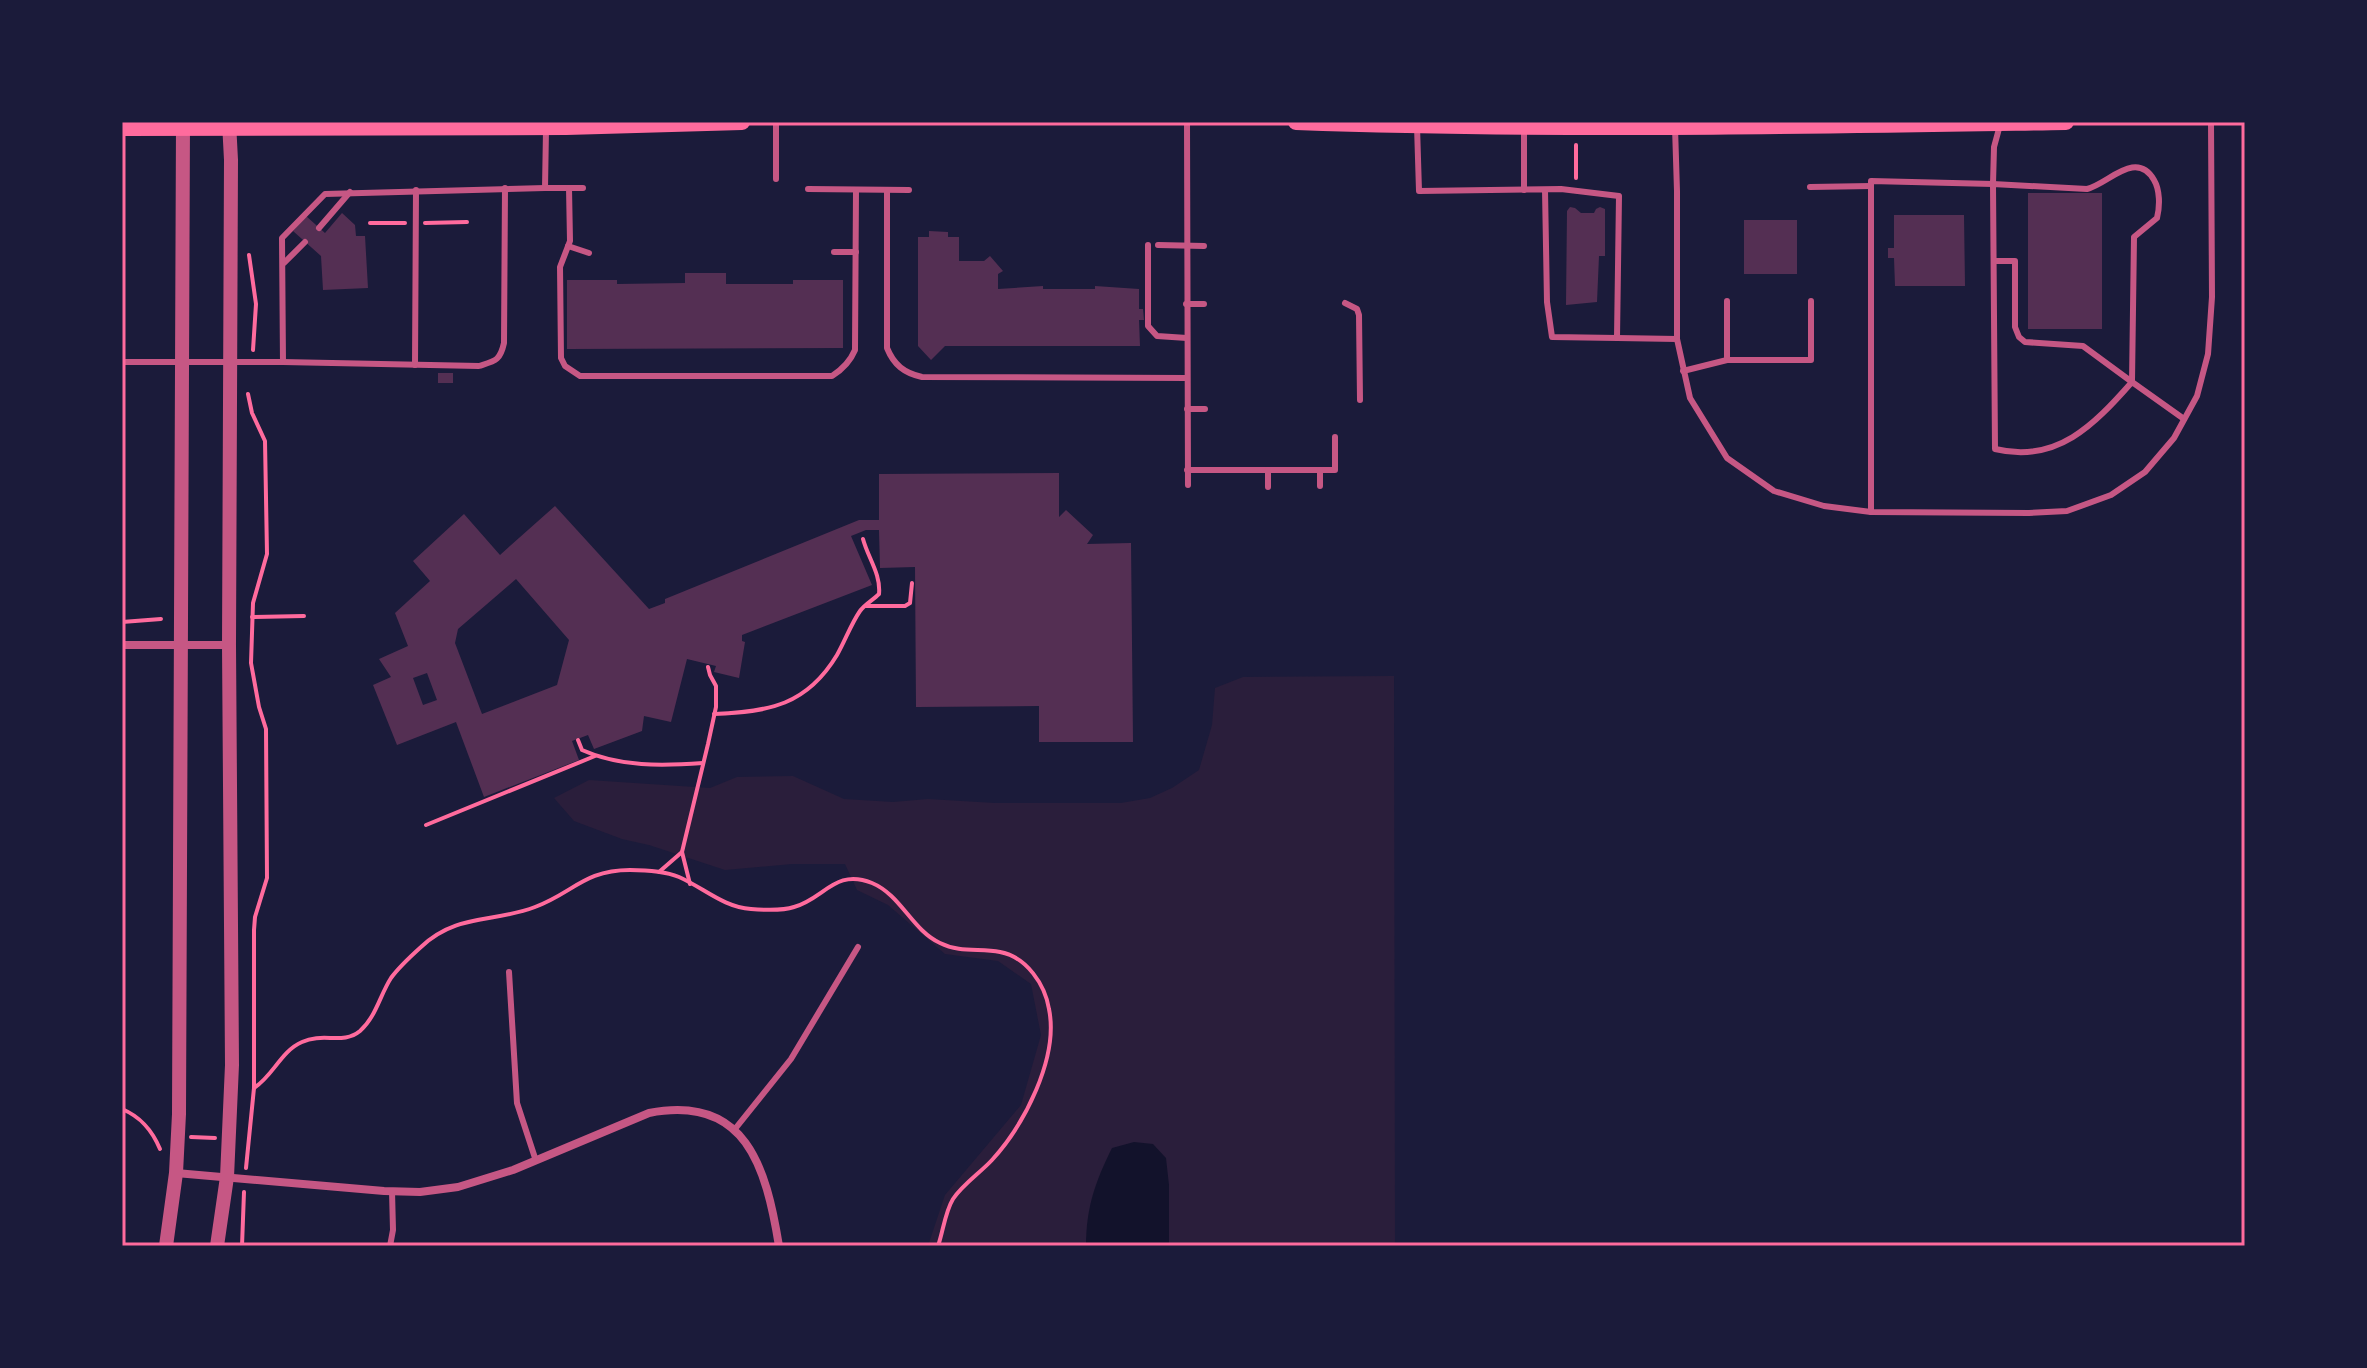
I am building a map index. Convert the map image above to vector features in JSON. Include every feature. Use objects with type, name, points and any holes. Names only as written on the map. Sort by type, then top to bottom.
[{"type":"main road","points":[[122,128],[183,125],[742,122]]},
{"type":"main road","points":[[1296,122],[1524,127],[2066,122]]},
{"type":"street","points":[[166,1246],[176,1173],[179,1114],[183,125]]},
{"type":"street","points":[[217,1246],[227,1177],[232,1065],[229,125]]},
{"type":"street","points":[[122,645],[229,645]]},
{"type":"street","points":[[176,1173],[420,1192],[458,1187],[495,1177],[649,1113],[672,1109],[693,1110],[717,1117],[735,1129],[747,1144],[766,1190],[779,1246]]},
{"type":"lane","points":[[776,122],[776,179]]},
{"type":"lane","points":[[1187,122],[1188,485]]},
{"type":"lane","points":[[1871,512],[1871,181],[1993,184],[2087,189],[2127,167],[2149,173],[2157,187],[2159,211],[2157,218],[2134,237],[2132,382],[2104,414],[2081,433],[2062,443],[2026,452],[1995,449],[1993,184],[1994,147],[2000,122]]},
{"type":"lane","points":[[1675,124],[1677,339],[1690,398],[1727,458],[1774,491],[1824,506],[1871,512],[2029,513],[2067,511],[2111,495],[2145,472],[2174,438],[2197,396],[2208,354],[2212,297],[2211,122]]},
{"type":"lane","points":[[545,188],[546,124]]},
{"type":"lane","points":[[1417,126],[1419,191],[1545,190],[1619,196],[1617,338]]},
{"type":"lane","points":[[1524,127],[1524,190]]},
{"type":"lane","points":[[1810,187],[1871,186]]},
{"type":"lane","points":[[122,362],[479,366],[495,361],[502,354],[504,343],[505,188]]},
{"type":"lane","points":[[569,188],[570,241],[560,267],[561,358],[565,366],[580,376],[832,376],[850,361],[855,350],[856,190]]},
{"type":"lane","points":[[283,362],[282,238],[325,194],[583,188]]},
{"type":"lane","points":[[808,189],[909,190]]},
{"type":"lane","points":[[415,365],[416,190]]},
{"type":"lane","points":[[887,190],[887,348],[892,359],[910,375],[1187,378]]},
{"type":"lane","points":[[1545,190],[1547,302],[1552,337],[1677,339]]},
{"type":"lane","points":[[319,228],[350,192]]},
{"type":"lane","points":[[284,263],[305,242]]},
{"type":"lane","points":[[1148,245],[1148,326],[1157,336],[1187,338]]},
{"type":"lane","points":[[1158,245],[1204,246]]},
{"type":"lane","points":[[568,246],[589,253]]},
{"type":"lane","points":[[834,252],[856,252]]},
{"type":"lane","points":[[1994,261],[2015,261],[2015,327],[2025,342],[2083,346],[2184,419]]},
{"type":"lane","points":[[1727,301],[1727,360]]},
{"type":"lane","points":[[1683,371],[1727,360],[1811,360],[1811,301]]},
{"type":"lane","points":[[1345,303],[1357,309],[1359,315],[1360,400]]},
{"type":"lane","points":[[1186,304],[1204,304]]},
{"type":"lane","points":[[1187,409],[1205,409]]},
{"type":"lane","points":[[1187,470],[1335,470],[1335,437]]},
{"type":"lane","points":[[1268,470],[1268,487]]},
{"type":"lane","points":[[1320,470],[1320,486]]},
{"type":"lane","points":[[735,1129],[791,1059],[858,947]]},
{"type":"lane","points":[[509,972],[517,1103],[536,1161]]},
{"type":"lane","points":[[390,1246],[393,1230],[392,1191]]},
{"type":"path","points":[[248,250],[256,313],[248,395],[252,413],[265,441],[267,501],[267,554],[252,617],[251,663],[266,729],[267,816],[267,878],[254,930],[254,1088],[264,1082],[290,1049],[301,1042],[321,1036],[351,1037],[362,1030],[371,1019],[392,977],[422,945],[452,925],[534,908],[573,885],[609,871],[659,872],[679,877],[728,904],[749,909],[794,907],[831,883],[848,878],[868,881],[893,897],[935,941],[951,948],[1002,952],[1024,964],[1040,981],[1050,1010],[1050,1042],[1027,1111],[1001,1148],[952,1200],[938,1246]]},
{"type":"path","points":[[714,714],[760,711],[794,700],[828,669],[864,606],[879,594],[880,586],[863,539]]},
{"type":"path","points":[[864,606],[905,606],[910,603],[912,583]]},
{"type":"path","points":[[252,617],[304,616]]},
{"type":"path","points":[[122,622],[161,619]]},
{"type":"path","points":[[690,884],[682,852],[714,714],[716,686],[708,667]]},
{"type":"path","points":[[578,740],[582,750],[606,760],[649,764],[703,763]]},
{"type":"path","points":[[426,825],[595,756]]},
{"type":"path","points":[[659,872],[682,852]]},
{"type":"path","points":[[122,1109],[137,1115],[153,1135]]},
{"type":"path","points":[[192,1137],[214,1138]]},
{"type":"shaded area","points":[[1394,676],[1395,1246],[928,1246],[945,1195],[1021,1105],[1041,1035],[1031,984],[998,961],[945,954],[888,905],[857,890],[845,864],[792,864],[725,870],[574,821],[554,798],[589,780],[710,788],[737,777],[793,776],[844,799],[1121,803],[1150,798],[1199,770],[1212,725],[1215,688],[1243,677]]},
{"type":"shaded area","points":[[1134,1142],[1153,1144],[1166,1158],[1169,1246],[1086,1246],[1090,1207],[1106,1160],[1112,1148]]},
{"type":"building","points":[[2028,193],[2102,193],[2102,329],[2028,329]]},
{"type":"building","points":[[1570,207],[1581,213],[1594,213],[1600,207],[1605,209],[1605,256],[1599,256],[1597,302],[1566,305],[1567,211]]},
{"type":"building","points":[[342,213],[355,225],[356,236],[365,236],[368,288],[323,290],[321,256],[293,231],[306,216],[325,233]]},
{"type":"building","points":[[1894,215],[1964,215],[1965,286],[1895,286],[1894,258],[1888,258],[1888,248],[1894,248]]},
{"type":"building","points":[[1744,220],[1797,220],[1797,274],[1744,274]]},
{"type":"building","points":[[929,231],[948,232],[948,237],[959,237],[959,261],[984,261],[990,256],[1003,271],[998,274],[998,289],[1043,286],[1043,289],[1095,289],[1095,286],[1139,289],[1139,309],[1143,309],[1144,320],[1139,320],[1140,346],[945,346],[931,360],[918,346],[918,237],[929,237]]},
{"type":"building","points":[[685,273],[726,273],[726,284],[843,280],[843,348],[567,349],[567,280],[617,280],[617,284],[685,283]]},
{"type":"building","points":[[438,373],[453,373],[453,383],[438,383]]},
{"type":"building","points":[[1059,473],[1059,517],[1066,510],[1093,535],[1087,544],[1131,543],[1133,742],[1039,742],[1039,706],[916,707],[915,567],[880,568],[879,530],[866,530],[851,536],[872,585],[742,635],[745,642],[739,678],[714,672],[716,666],[687,659],[671,722],[644,716],[642,731],[594,749],[588,735],[572,741],[579,760],[484,797],[456,722],[397,745],[373,685],[391,677],[379,659],[408,646],[395,613],[430,581],[413,561],[464,514],[500,555],[555,506],[649,609],[665,603],[665,599],[859,520],[879,520],[879,474]],"holes":[[[516,579],[569,640],[557,685],[482,714],[455,643],[458,629]],[[427,673],[437,700],[423,705],[413,678]]]}]
